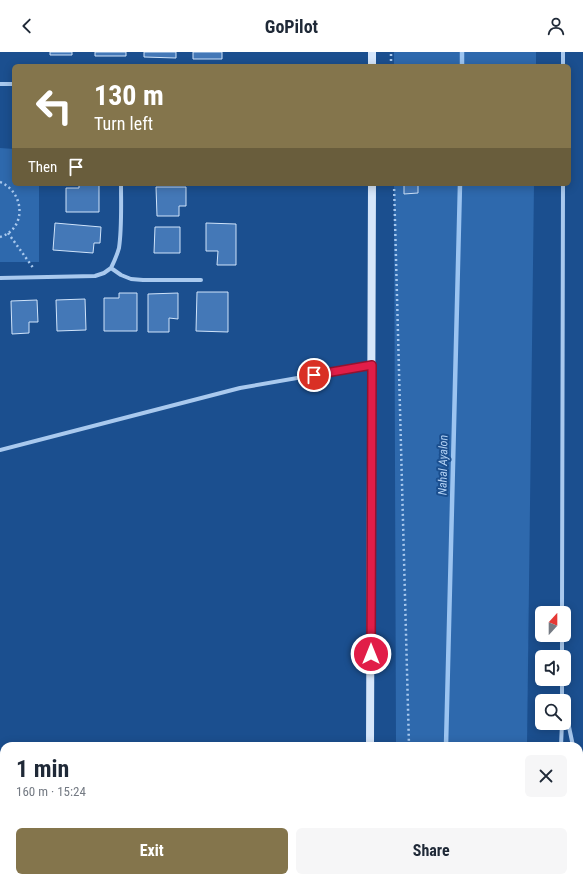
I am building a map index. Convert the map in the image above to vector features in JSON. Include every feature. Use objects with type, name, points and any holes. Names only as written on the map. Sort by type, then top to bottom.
[{"type":"main road","points":[[372,52],[372,64]]},
{"type":"main road","points":[[370,742],[372,186]]},
{"type":"street","points":[[563,64],[564,52]]},
{"type":"street","points":[[0,84],[12,84]]},
{"type":"street","points":[[0,278],[95,276],[104,273],[111,268],[119,249],[121,186]]},
{"type":"street","points":[[562,606],[563,186]]},
{"type":"street","points":[[111,268],[121,275],[131,279],[201,280]]},
{"type":"street","points":[[0,450],[240,388],[372,365]]},
{"type":"street","points":[[561,742],[562,730]]},
{"type":"street","points":[[569,730],[572,742]]},
{"type":"path","points":[[391,52],[391,64]]},
{"type":"path","points":[[0,182],[10,188],[16,195],[20,204],[20,213],[17,222],[12,230],[0,236]]},
{"type":"path","points":[[394,186],[409,742]]},
{"type":"path","points":[[8,233],[40,277]]},
{"type":"shaded area","points":[[394,52],[536,52],[536,64],[394,64]]},
{"type":"shaded area","points":[[0,148],[12,149],[12,186],[39,186],[39,262],[0,262]]},
{"type":"shaded area","points":[[394,186],[534,186],[527,742],[396,742]]},
{"type":"building","points":[[50,52],[72,52],[72,55],[50,55]]},
{"type":"building","points":[[95,52],[126,52],[126,56],[95,56]]},
{"type":"building","points":[[144,52],[176,52],[176,58],[144,57]]},
{"type":"building","points":[[193,52],[222,52],[222,59],[193,59]]},
{"type":"building","points":[[79,186],[99,186],[99,212],[66,212],[66,188],[79,188]]},
{"type":"building","points":[[404,186],[418,186],[418,193],[404,194]]},
{"type":"building","points":[[156,187],[186,187],[186,206],[179,206],[179,216],[157,216]]},
{"type":"building","points":[[55,223],[101,227],[100,243],[94,243],[93,253],[53,250]]},
{"type":"building","points":[[206,223],[236,224],[236,265],[217,265],[218,251],[206,251]]},
{"type":"building","points":[[155,227],[180,227],[180,253],[154,253]]},
{"type":"building","points":[[197,292],[228,292],[228,332],[196,331]]},
{"type":"building","points":[[119,293],[137,293],[137,331],[104,331],[104,298],[119,298]]},
{"type":"building","points":[[178,293],[178,319],[169,318],[169,332],[148,332],[148,294]]},
{"type":"building","points":[[85,299],[86,330],[57,331],[56,300]]},
{"type":"building","points":[[37,300],[38,322],[29,322],[29,333],[12,334],[11,301]]},
{"type":"waterway","name":"Nahal Ayalon","points":[[462,52],[462,64]]},
{"type":"waterway","name":"Nahal Ayalon","points":[[446,742],[460,186]]},
{"type":"route","points":[[314,375],[372,365],[371,654]]}]
